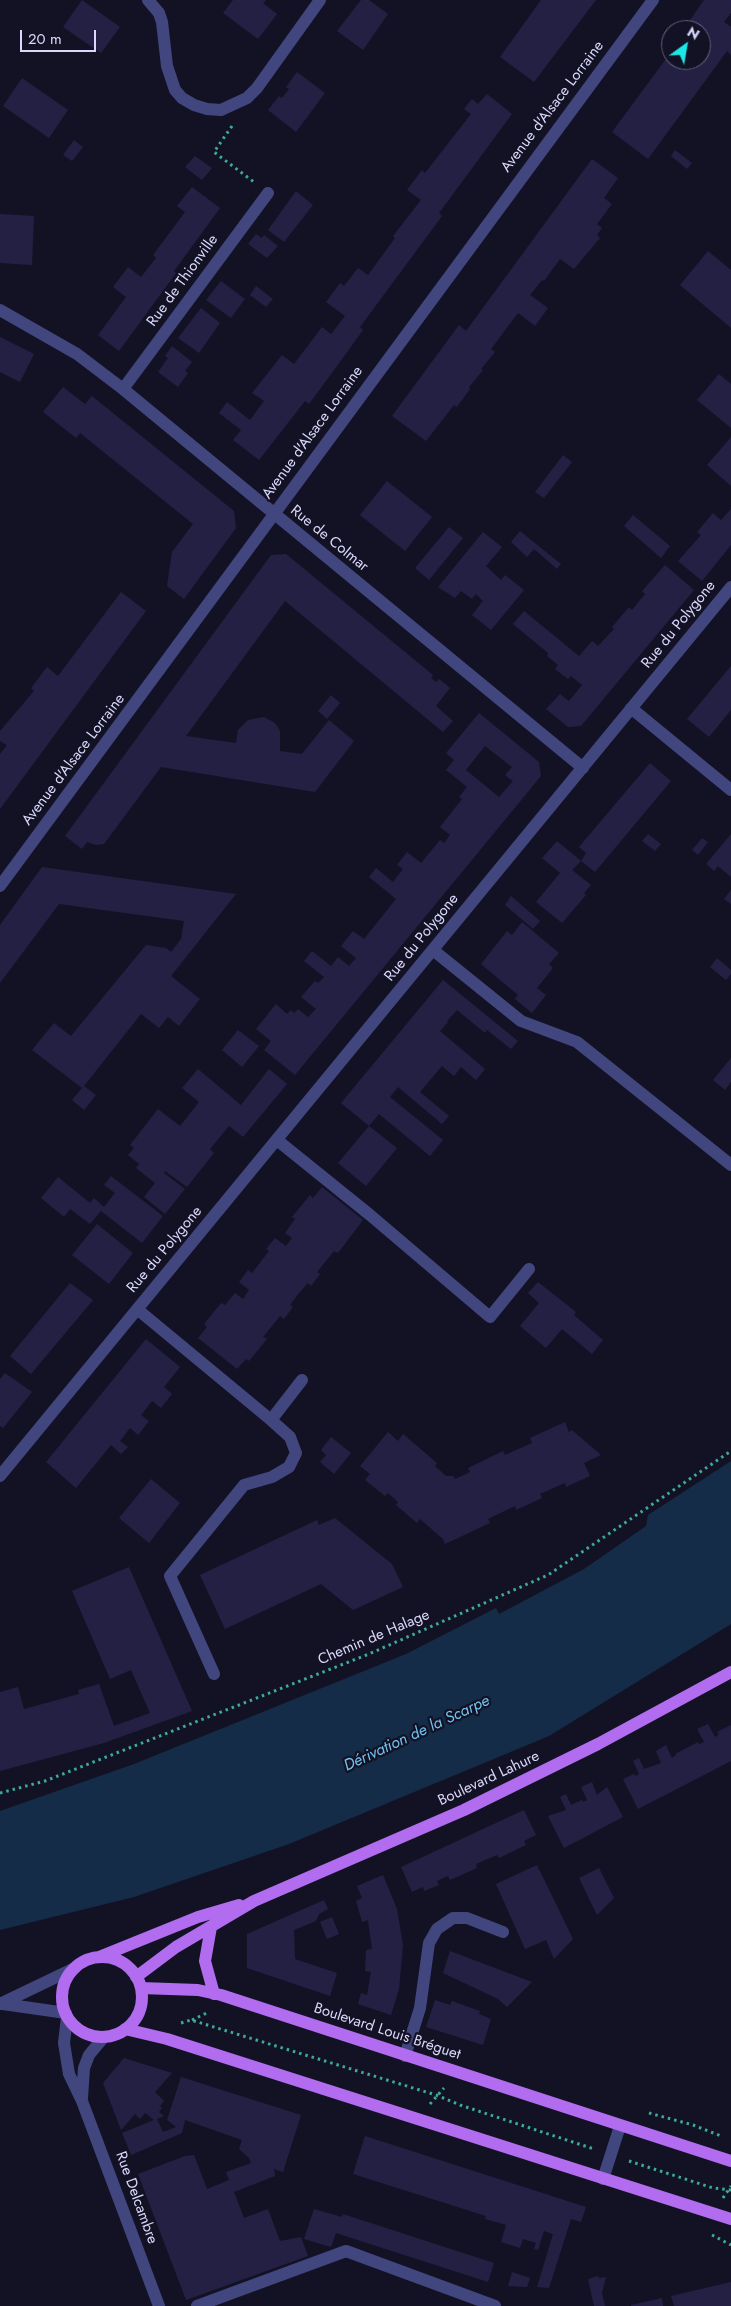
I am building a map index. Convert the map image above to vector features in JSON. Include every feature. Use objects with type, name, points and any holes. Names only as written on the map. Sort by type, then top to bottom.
[{"type":"main road","name":"Boulevard Lahure","points":[[138,1982],[155,1961],[254,1901],[481,1801],[598,1744],[731,1672]]},
{"type":"main road","name":"Boulevard Lahure","points":[[97,1958],[198,1917],[254,1901]]},
{"type":"main road","points":[[211,1927],[205,1961],[214,1994]]},
{"type":"main road","points":[[97,1958],[109,1958],[129,1968],[138,1982],[142,1999],[139,2011],[125,2030],[104,2037],[86,2033],[75,2026],[67,2015],[63,2001],[63,1989],[67,1978],[75,1968],[85,1961],[97,1958]]},
{"type":"main road","name":"Boulevard Louis Bréguet","points":[[138,1982],[214,1994],[731,2161]]},
{"type":"main road","points":[[125,2030],[167,2040],[731,2219]]},
{"type":"street","points":[[148,0],[160,13],[167,66],[175,90],[182,98],[207,109],[221,110],[247,98],[257,88],[320,0]]},
{"type":"street","name":"Avenue d'Alsace Lorraine","points":[[0,886],[653,0]]},
{"type":"street","name":"Rue de Thionville","points":[[123,389],[268,193]]},
{"type":"street","name":"Rue de Colmar","points":[[0,310],[77,354],[123,389],[583,768]]},
{"type":"street","name":"Rue du Polygone","points":[[0,1476],[731,587]]},
{"type":"street","points":[[631,708],[731,790]]},
{"type":"street","points":[[433,950],[521,1021],[577,1042],[731,1165]]},
{"type":"street","points":[[277,1140],[370,1215],[490,1317],[529,1268]]},
{"type":"street","name":"Rue du Polygone","points":[[137,1309],[290,1437],[296,1453],[289,1467],[272,1477],[244,1485],[170,1576],[214,1674]]},
{"type":"street","points":[[271,1420],[302,1380]]},
{"type":"street","points":[[405,2056],[425,1988],[429,1943],[437,1929],[452,1918],[468,1918],[503,1932]]},
{"type":"street","points":[[0,2004],[75,1968]]},
{"type":"street","points":[[0,2004],[67,2015]]},
{"type":"street","name":"Rue Delcambre","points":[[67,2015],[64,2033],[65,2054],[69,2074],[82,2101],[159,2306]]},
{"type":"street","name":"Rue Delcambre","points":[[82,2101],[84,2068],[89,2055],[104,2037]]},
{"type":"street","points":[[603,2179],[620,2126]]},
{"type":"street","points":[[197,2306],[346,2252],[495,2306]]},
{"type":"path","points":[[233,106],[238,117],[214,152],[268,193]]},
{"type":"path","name":"Chemin de Halage","points":[[0,1793],[45,1781],[350,1661],[548,1575],[731,1451]]},
{"type":"path","points":[[167,2040],[172,2028],[191,2020],[436,2095],[460,2105],[713,2188],[731,2190]]},
{"type":"path","points":[[418,2120],[436,2095],[450,2083],[456,2072]]},
{"type":"water","name":"Dérivation de la Scarpe","points":[[731,1461],[731,1624],[549,1736],[289,1844],[134,1897],[0,1930],[0,1811],[134,1764],[406,1654],[496,1608],[499,1614],[584,1569],[646,1526],[648,1515]]},
{"type":"building","points":[[82,0],[120,27],[101,53],[63,27]]},
{"type":"building","points":[[233,0],[266,0],[263,3],[277,14],[258,39],[223,13]]},
{"type":"building","points":[[361,0],[369,0],[388,14],[363,50],[337,31]]},
{"type":"building","points":[[541,0],[596,0],[534,82],[500,57]]},
{"type":"building","points":[[704,0],[731,0],[731,13],[724,22],[731,27],[731,55],[727,51],[648,159],[612,132],[661,66],[661,70],[711,70],[711,20],[690,20]]},
{"type":"building","points":[[297,72],[325,93],[296,132],[268,110],[279,96],[282,98],[289,89],[286,87]]},
{"type":"building","points":[[22,78],[68,110],[49,138],[3,106]]},
{"type":"building","points":[[487,94],[512,114],[439,213],[442,216],[360,327],[363,330],[337,366],[309,404],[305,401],[259,460],[233,440],[241,430],[219,413],[227,402],[250,420],[264,401],[252,393],[282,355],[294,364],[322,327],[331,334],[345,316],[326,302],[340,283],[344,286],[358,268],[368,275],[395,238],[393,236],[421,200],[407,190],[422,170],[425,173],[471,114],[464,109],[472,99],[478,104]]},
{"type":"building","points":[[74,140],[83,147],[72,161],[63,155]]},
{"type":"building","points":[[675,150],[692,163],[687,169],[671,156]]},
{"type":"building","points":[[195,156],[212,168],[202,180],[185,167]]},
{"type":"building","points":[[592,159],[618,178],[604,198],[612,204],[597,224],[602,228],[597,235],[600,238],[574,269],[560,259],[544,281],[542,280],[530,295],[548,308],[535,326],[518,313],[491,349],[495,352],[481,369],[483,370],[469,387],[470,389],[457,407],[454,405],[426,441],[392,416],[459,325],[466,331]]},
{"type":"building","points":[[192,187],[220,208],[174,271],[176,273],[119,351],[98,335],[126,297],[113,287],[128,267],[141,277],[156,258],[153,255],[185,212],[177,206]]},
{"type":"building","points":[[296,191],[313,205],[284,242],[268,230]]},
{"type":"building","points":[[0,214],[34,216],[32,265],[0,263]]},
{"type":"building","points":[[256,234],[262,238],[264,235],[278,246],[267,258],[248,244]]},
{"type":"building","points":[[708,251],[731,270],[731,328],[680,285]]},
{"type":"building","points":[[221,281],[245,299],[231,318],[206,300]]},
{"type":"building","points":[[256,286],[273,299],[266,307],[250,295]]},
{"type":"building","points":[[201,308],[220,323],[199,353],[178,338]]},
{"type":"building","points":[[0,337],[34,354],[20,382],[0,372]]},
{"type":"building","points":[[172,346],[192,362],[185,371],[188,373],[178,387],[158,372],[168,358],[165,356]]},
{"type":"building","points":[[719,374],[731,384],[731,428],[697,400]]},
{"type":"building","points":[[63,387],[85,404],[92,396],[234,511],[236,528],[184,599],[167,586],[172,552],[193,524],[80,433],[76,438],[43,412]]},
{"type":"building","points":[[731,437],[731,486],[707,465]]},
{"type":"building","points":[[563,455],[572,462],[544,498],[535,492]]},
{"type":"building","points":[[387,481],[432,517],[405,551],[360,515]]},
{"type":"building","points":[[731,509],[731,545],[702,581],[678,561],[701,535],[697,532],[713,513],[721,520]]},
{"type":"building","points":[[633,515],[670,546],[661,558],[624,526]]},
{"type":"building","points":[[449,527],[463,538],[429,580],[415,568]]},
{"type":"building","points":[[520,531],[561,564],[557,569],[534,549],[527,557],[511,542]]},
{"type":"building","points":[[483,532],[502,547],[486,566],[501,580],[505,575],[524,590],[491,630],[472,615],[483,601],[476,594],[472,599],[461,591],[455,598],[438,587]]},
{"type":"building","points":[[286,554],[433,675],[431,678],[436,682],[439,679],[450,688],[436,706],[453,721],[443,732],[285,601],[186,736],[236,743],[238,730],[248,720],[264,717],[275,723],[280,731],[280,751],[302,754],[329,720],[354,741],[315,792],[161,767],[104,844],[96,845],[87,842],[82,849],[65,836],[271,555]]},
{"type":"building","points":[[665,565],[694,590],[581,726],[568,727],[546,709],[560,694],[569,701],[582,685],[571,676],[568,679],[555,669],[558,665],[547,656],[548,653],[513,624],[524,611],[579,656],[592,641],[598,646],[614,629],[612,627],[629,607],[632,610],[645,594],[642,591]]},
{"type":"building","points":[[121,592],[146,611],[0,809],[0,754],[7,745],[0,741],[0,731],[34,691],[31,688],[47,667],[58,676]]},
{"type":"building","points":[[731,666],[731,710],[709,737],[687,719]]},
{"type":"building","points":[[331,695],[340,703],[327,719],[318,711]]},
{"type":"building","points":[[479,713],[539,762],[541,776],[295,1075],[264,1050],[271,1041],[256,1029],[276,1004],[287,1014],[291,1010],[294,1013],[298,1009],[308,1017],[316,1009],[301,997],[315,981],[318,983],[324,977],[304,961],[312,951],[331,966],[338,957],[349,966],[356,958],[341,946],[353,931],[364,939],[396,899],[369,877],[376,868],[393,882],[403,869],[397,865],[407,852],[421,863],[440,840],[444,843],[450,835],[440,827],[462,799],[459,797],[467,787],[446,770],[454,760],[446,753]],"holes":[[[485,746],[512,767],[505,775],[513,781],[499,797],[466,770]]]},
{"type":"building","points":[[650,763],[671,781],[595,872],[581,861],[586,853],[579,847]]},
{"type":"building","points":[[648,834],[661,844],[655,851],[642,841]]},
{"type":"building","points":[[731,834],[731,877],[718,866],[714,871],[706,864]]},
{"type":"building","points":[[702,838],[708,842],[698,855],[692,850]]},
{"type":"building","points":[[557,841],[581,861],[572,870],[591,885],[584,893],[586,895],[562,923],[536,902],[560,873],[542,858]]},
{"type":"building","points":[[42,867],[236,894],[171,976],[200,999],[179,1026],[168,1017],[159,1028],[141,1014],[84,1086],[96,1095],[84,1110],[72,1100],[82,1088],[32,1050],[54,1023],[71,1036],[146,945],[166,948],[171,952],[181,939],[184,921],[59,904],[0,983],[0,925]]},
{"type":"building","points":[[731,890],[731,904],[724,899]]},
{"type":"building","points":[[511,896],[540,921],[533,929],[505,905]]},
{"type":"building","points":[[522,922],[559,953],[549,964],[553,968],[537,988],[546,995],[532,1013],[515,999],[518,995],[481,964],[507,931],[512,935]]},
{"type":"building","points":[[717,958],[731,970],[731,974],[726,980],[710,967]]},
{"type":"building","points":[[443,980],[518,1041],[511,1049],[487,1030],[485,1033],[457,1010],[447,1021],[440,1031],[485,1069],[476,1080],[461,1067],[454,1076],[442,1066],[420,1092],[449,1116],[442,1124],[398,1087],[390,1097],[443,1140],[430,1156],[379,1114],[369,1126],[341,1103]]},
{"type":"building","points":[[238,1030],[259,1046],[242,1067],[222,1050]]},
{"type":"building","points":[[731,1058],[731,1082],[725,1090],[713,1080]]},
{"type":"building","points":[[198,1069],[241,1105],[269,1069],[287,1084],[243,1137],[229,1126],[210,1149],[214,1153],[187,1187],[165,1171],[164,1173],[185,1189],[165,1214],[144,1197],[155,1183],[136,1168],[139,1164],[128,1155],[134,1148],[130,1145],[158,1109],[180,1126],[199,1102],[182,1088]]},
{"type":"building","points":[[369,1126],[397,1148],[366,1186],[338,1163]]},
{"type":"building","points":[[111,1176],[163,1216],[142,1243],[101,1211],[90,1224],[70,1209],[64,1217],[41,1198],[58,1177],[90,1203],[94,1198],[104,1207],[115,1193],[104,1185]]},
{"type":"building","points":[[322,1187],[363,1220],[338,1253],[334,1251],[317,1272],[320,1274],[311,1286],[308,1283],[299,1293],[290,1305],[293,1307],[284,1319],[280,1316],[263,1337],[267,1339],[249,1361],[246,1359],[237,1369],[198,1338],[207,1327],[204,1324],[221,1303],[225,1305],[235,1293],[243,1299],[249,1290],[239,1282],[248,1270],[252,1273],[269,1251],[266,1249],[275,1238],[286,1246],[292,1238],[285,1233],[295,1219],[292,1217],[310,1195],[313,1198]]},
{"type":"building","points":[[97,1224],[133,1253],[109,1284],[72,1255]]},
{"type":"building","points":[[538,1282],[576,1312],[574,1315],[603,1340],[592,1354],[562,1329],[546,1348],[520,1326],[539,1303],[528,1293]]},
{"type":"building","points":[[70,1283],[93,1300],[31,1374],[10,1356]]},
{"type":"building","points":[[146,1339],[180,1367],[164,1387],[172,1394],[161,1408],[152,1401],[141,1415],[149,1421],[138,1435],[130,1428],[120,1441],[128,1447],[121,1454],[111,1445],[76,1488],[46,1462]]},
{"type":"building","points":[[5,1373],[32,1392],[3,1428],[0,1426],[0,1379]]},
{"type":"building","points":[[565,1422],[569,1432],[572,1430],[601,1455],[584,1463],[590,1476],[566,1487],[565,1483],[540,1494],[542,1498],[516,1510],[515,1506],[488,1519],[490,1523],[445,1544],[443,1539],[420,1519],[417,1523],[396,1505],[398,1502],[388,1493],[385,1496],[365,1480],[370,1474],[360,1466],[388,1432],[398,1441],[403,1434],[437,1463],[435,1466],[446,1476],[453,1476],[455,1479],[470,1472],[468,1468],[503,1451],[505,1455],[532,1443],[530,1438]]},
{"type":"building","points":[[331,1437],[351,1453],[334,1474],[320,1462],[326,1455],[321,1450]]},
{"type":"building","points":[[151,1479],[180,1503],[149,1543],[119,1518]]},
{"type":"building","points":[[335,1518],[392,1564],[403,1587],[353,1610],[321,1584],[225,1629],[200,1575],[317,1520],[319,1525]]},
{"type":"building","points":[[129,1567],[192,1711],[104,1743],[0,1771],[0,1692],[18,1687],[24,1709],[79,1694],[78,1690],[99,1684],[114,1726],[150,1713],[131,1670],[110,1679],[72,1591]]},
{"type":"building","points":[[708,1724],[715,1737],[719,1734],[717,1732],[731,1725],[731,1761],[638,1809],[623,1779],[639,1774],[633,1761],[639,1758],[644,1769],[661,1763],[656,1751],[666,1745],[672,1758],[675,1754],[698,1742],[699,1744],[704,1742],[697,1729]]},
{"type":"building","points":[[592,1782],[597,1795],[607,1787],[623,1817],[564,1848],[548,1816],[566,1810],[560,1797],[566,1794],[571,1805],[587,1800],[581,1787]]},
{"type":"building","points":[[524,1810],[536,1835],[524,1841],[526,1845],[499,1858],[497,1855],[476,1864],[477,1868],[450,1880],[448,1876],[437,1881],[439,1885],[424,1891],[423,1887],[412,1892],[401,1867]]},
{"type":"building","points":[[537,1865],[573,1939],[554,1959],[546,1940],[525,1949],[496,1884]]},
{"type":"building","points":[[599,1868],[614,1898],[597,1915],[579,1878]]},
{"type":"building","points":[[383,1875],[397,1909],[403,1945],[399,1989],[391,2015],[358,2004],[361,1993],[367,1995],[371,1972],[365,1971],[366,1950],[372,1949],[368,1920],[362,1922],[356,1901],[362,1898],[357,1886]]},
{"type":"building","points":[[324,1900],[328,1909],[319,1914],[316,1921],[294,1930],[295,1959],[337,1973],[330,1996],[247,1968],[247,1934]]},
{"type":"building","points":[[332,1917],[339,1934],[327,1939],[320,1922]]},
{"type":"building","points":[[450,1951],[532,1982],[507,2007],[498,1999],[443,1973]]},
{"type":"building","points":[[435,2000],[450,2005],[452,2001],[480,2011],[479,2014],[491,2019],[483,2045],[426,2027]]},
{"type":"building","points":[[124,2058],[172,2073],[155,2092],[164,2101],[160,2106],[162,2108],[159,2112],[164,2116],[157,2119],[163,2132],[176,2127],[167,2120],[181,2077],[301,2115],[283,2172],[274,2169],[275,2176],[234,2192],[244,2218],[268,2209],[280,2241],[301,2237],[308,2256],[186,2300],[138,2174],[185,2156],[194,2155],[207,2189],[229,2180],[226,2172],[251,2163],[249,2158],[239,2149],[242,2140],[185,2120],[182,2133],[131,2155],[122,2133],[154,2120],[145,2113],[140,2119],[135,2114],[121,2130],[103,2083]]},
{"type":"building","points":[[365,2136],[586,2207],[581,2222],[571,2219],[549,2288],[537,2287],[553,2234],[544,2231],[538,2250],[534,2249],[536,2243],[523,2239],[520,2248],[501,2242],[506,2225],[485,2219],[486,2216],[353,2174]]},
{"type":"building","points":[[314,2209],[342,2217],[343,2214],[494,2263],[488,2282],[336,2233],[331,2247],[304,2239]]},
{"type":"building","points":[[512,2272],[530,2278],[527,2287],[508,2286]]},
{"type":"building","points":[[598,2276],[599,2278],[606,2277],[602,2293],[605,2306],[594,2306],[588,2279]]},
{"type":"building","points":[[731,2282],[731,2306],[674,2306],[671,2296]]},
{"type":"building","points":[[662,2298],[663,2306],[631,2306],[631,2305]]}]
